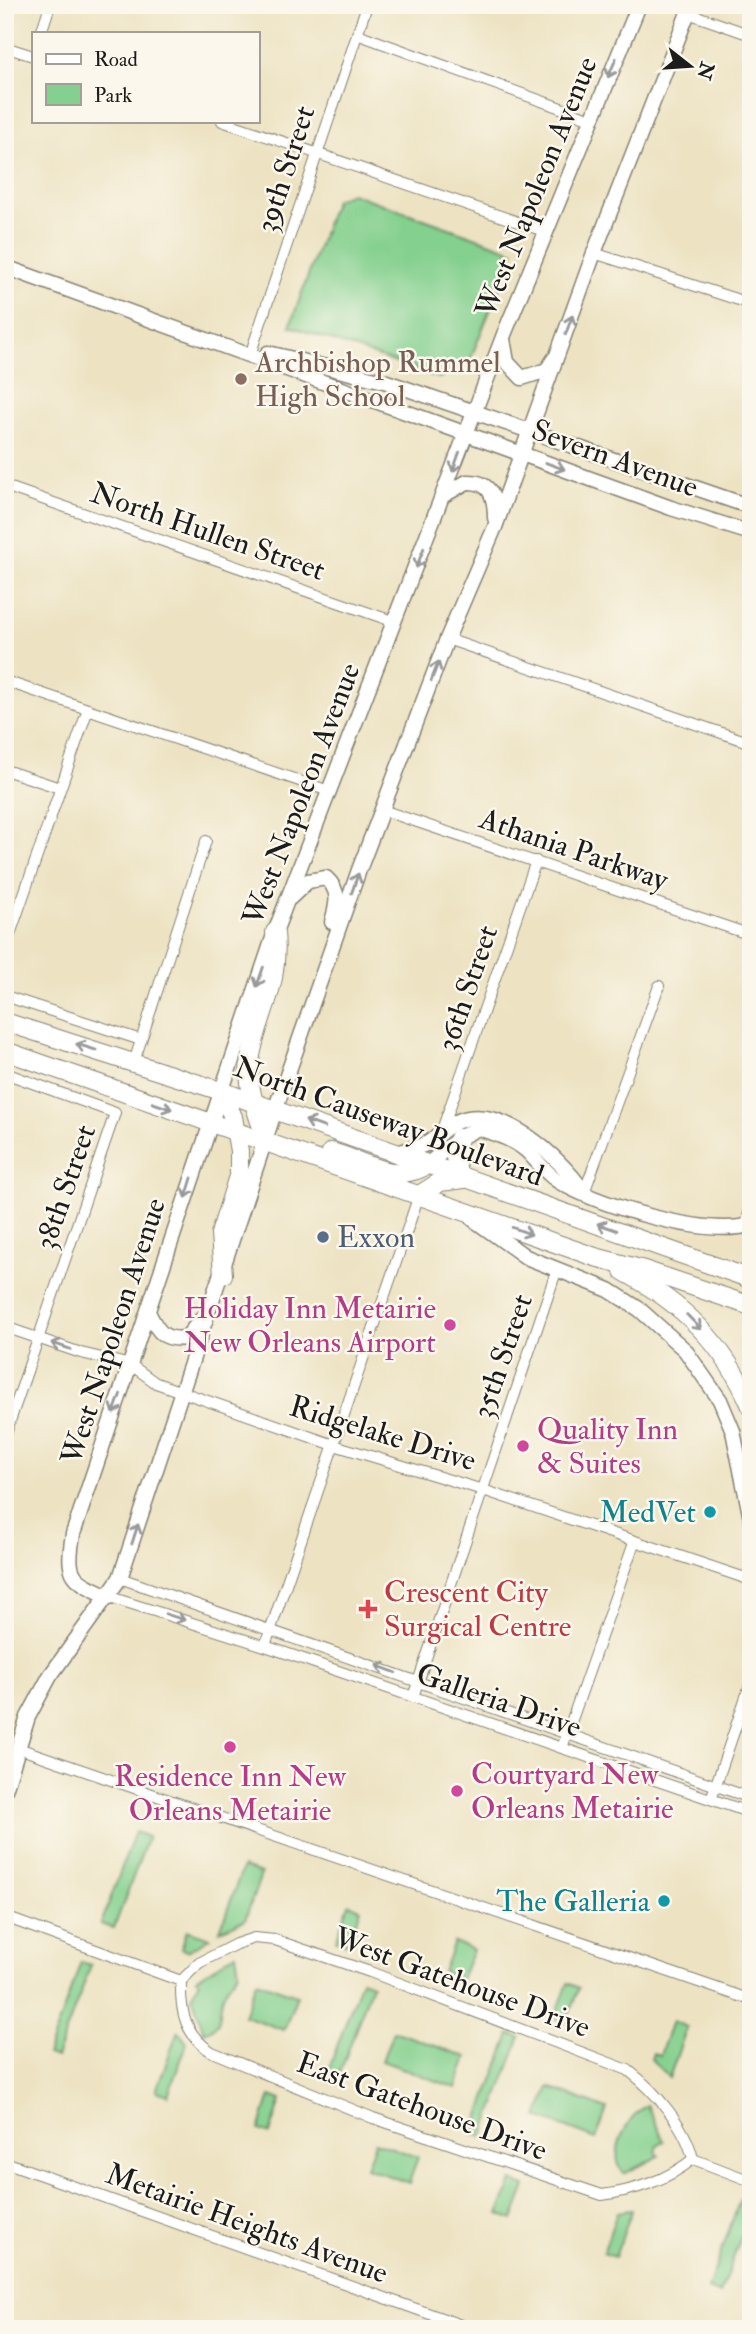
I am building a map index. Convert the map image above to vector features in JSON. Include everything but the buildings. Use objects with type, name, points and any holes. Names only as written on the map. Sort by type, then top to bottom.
[{"type":"highway","points":[[267,1141],[255,1103],[250,1062],[273,989],[278,960],[275,933]]},
{"type":"highway","name":"North Causeway Boulevard","points":[[5,1022],[221,1091],[751,1279]]},
{"type":"highway","name":"North Causeway Boulevard","points":[[5,1051],[595,1257],[644,1270],[751,1307]]},
{"type":"highway","points":[[221,1091],[237,1131],[239,1173],[220,1234],[223,1275]]},
{"type":"highway","points":[[419,1195],[447,1180],[465,1176],[455,1157],[459,1138]]},
{"type":"highway","points":[[303,1154],[332,1152],[400,1175],[415,1173],[427,1165]]},
{"type":"highway","points":[[684,1254],[751,1269]]},
{"type":"highway","points":[[595,1257],[678,1304],[723,1356],[751,1406]]},
{"type":"street","points":[[41,32],[50,5]]},
{"type":"street","name":"39th Street","points":[[251,349],[366,5]]},
{"type":"street","name":"West Napoleon Avenue","points":[[110,1597],[83,1586],[75,1577],[68,1562],[73,1534],[275,933],[503,337],[639,5]]},
{"type":"street","points":[[5,1790],[28,1717],[50,1675],[110,1597],[120,1578],[181,1392],[223,1275],[275,1110],[382,810],[447,639],[495,527],[594,253],[690,9],[751,35]]},
{"type":"street","points":[[357,33],[591,119]]},
{"type":"street","points":[[5,47],[32,56]]},
{"type":"street","points":[[225,122],[547,232]]},
{"type":"street","points":[[594,253],[751,303]]},
{"type":"street","name":"Severn Avenue","points":[[5,267],[671,508],[751,533]]},
{"type":"street","name":"Severn Avenue","points":[[146,316],[251,349],[384,381],[751,507]]},
{"type":"street","points":[[503,337],[506,362],[522,377],[547,370],[559,353]]},
{"type":"street","points":[[444,495],[467,482],[486,486],[493,493],[495,527]]},
{"type":"street","name":"North Hullen Street","points":[[5,486],[395,622]]},
{"type":"street","points":[[447,639],[751,743]]},
{"type":"street","points":[[5,681],[329,791]]},
{"type":"street","points":[[5,949],[88,709]]},
{"type":"street","points":[[5,770],[60,788]]},
{"type":"street","name":"Athania Parkway","points":[[382,810],[751,935]]},
{"type":"street","points":[[134,1062],[206,841]]},
{"type":"street","name":"36th Street","points":[[442,1131],[536,860]]},
{"type":"street","points":[[288,899],[316,878],[326,878],[334,885],[338,895],[306,999],[308,1017]]},
{"type":"street","points":[[584,1193],[659,986]]},
{"type":"street","points":[[5,996],[141,1040]]},
{"type":"street","name":"38th Street","points":[[5,1073],[115,1113],[5,1436]]},
{"type":"street","points":[[395,1154],[427,1143],[456,1122],[474,1117],[498,1122],[534,1138],[570,1172],[584,1193]]},
{"type":"street","points":[[427,1165],[459,1138],[478,1128],[504,1136],[524,1149],[561,1183],[617,1206],[688,1225],[748,1226],[751,1203]]},
{"type":"street","points":[[265,1646],[419,1195]]},
{"type":"street","points":[[458,1208],[526,1257],[609,1290],[639,1309],[685,1350],[720,1399],[733,1431],[751,1519]]},
{"type":"street","name":"35th Street","points":[[413,1697],[557,1269]]},
{"type":"street","points":[[149,1314],[163,1336],[172,1340],[186,1338],[200,1324],[215,1297]]},
{"type":"street","name":"Ridgelake Drive","points":[[5,1327],[131,1365],[143,1376],[181,1392],[334,1445],[483,1490],[634,1543],[751,1580]]},
{"type":"street","points":[[562,1748],[634,1543]]},
{"type":"street","name":"Galleria Drive","points":[[120,1578],[751,1798]]},
{"type":"street","name":"Galleria Drive","points":[[110,1597],[265,1646],[751,1814]]},
{"type":"street","points":[[711,1799],[751,1682]]},
{"type":"street","points":[[18,1748],[751,2000]]},
{"type":"street","points":[[5,1917],[181,1982]]},
{"type":"street","name":"West Gatehouse Drive","points":[[181,1982],[198,1964],[254,1938],[275,1940],[370,1972],[628,2070],[652,2088],[693,2159]]},
{"type":"street","name":"East Gatehouse Drive","points":[[181,1982],[181,2003],[185,2020],[190,2034],[200,2045],[222,2057],[373,2118],[602,2195],[633,2191],[693,2159]]},
{"type":"street","points":[[693,2159],[751,2181]]},
{"type":"street","name":"Metairie Heights Avenue","points":[[5,2162],[472,2329]]},
{"type":"green space","points":[[351,193],[514,251],[470,360],[439,378],[290,326],[335,200]]},
{"type":"green space","points":[[135,1832],[148,1837],[114,1928],[101,1924]]},
{"type":"green space","points":[[243,1867],[261,1874],[245,1920],[220,1930]]},
{"type":"green space","points":[[349,1904],[361,1909],[348,1944],[336,1940]]},
{"type":"green space","points":[[187,1930],[210,1938],[187,1951],[181,1949]]},
{"type":"green space","points":[[454,1942],[473,1950],[461,1979],[443,1972]]},
{"type":"green space","points":[[236,1953],[239,1972],[224,1993],[218,2022],[204,2032],[192,1995],[199,1981],[196,1979]]},
{"type":"green space","points":[[81,1962],[91,1965],[56,2058],[47,2055]]},
{"type":"green space","points":[[361,1980],[372,1984],[336,2084],[325,2080]]},
{"type":"green space","points":[[256,1981],[297,1995],[284,2030],[244,2016]]},
{"type":"green space","points":[[568,1983],[579,1988],[566,2022],[555,2018]]},
{"type":"green space","points":[[672,2021],[687,2027],[669,2078],[651,2059],[653,2053],[660,2055]]},
{"type":"green space","points":[[178,2031],[187,2043],[168,2095],[156,2091]]},
{"type":"green space","points":[[393,2031],[467,2057],[456,2088],[382,2061]]},
{"type":"green space","points":[[510,2034],[520,2037],[483,2137],[473,2134]]},
{"type":"green space","points":[[549,2087],[607,2109],[596,2139],[538,2117]]},
{"type":"green space","points":[[270,2096],[281,2100],[270,2134],[259,2130]]},
{"type":"green space","points":[[647,2105],[664,2141],[658,2144],[656,2151],[659,2156],[624,2174],[619,2166],[618,2156],[622,2136],[633,2118]]},
{"type":"green space","points":[[375,2142],[418,2157],[409,2183],[366,2168]]},
{"type":"green space","points":[[512,2181],[526,2186],[513,2220],[499,2214]]},
{"type":"green space","points":[[740,2199],[751,2203],[751,2210],[720,2294],[708,2289]]},
{"type":"green space","points":[[632,2210],[615,2257],[603,2253],[617,2212]]},
{"type":"place","name":"Archbishop Rummel High School","points":[[241,379]]},
{"type":"place","name":"Exxon","points":[[323,1237]]},
{"type":"place","name":"Holiday Inn Metairie New Orleans Airport","points":[[450,1325]]},
{"type":"place","name":"Quality Inn & Suites","points":[[523,1446]]},
{"type":"place","name":"MedVet","points":[[710,1512]]},
{"type":"place","name":"Crescent City Surgical Centre","points":[[368,1609]]},
{"type":"place","name":"Residence Inn New Orleans Metairie","points":[[230,1747]]},
{"type":"place","name":"Courtyard New Orleans Metairie","points":[[457,1791]]},
{"type":"place","name":"The Galleria","points":[[664,1901]]}]
